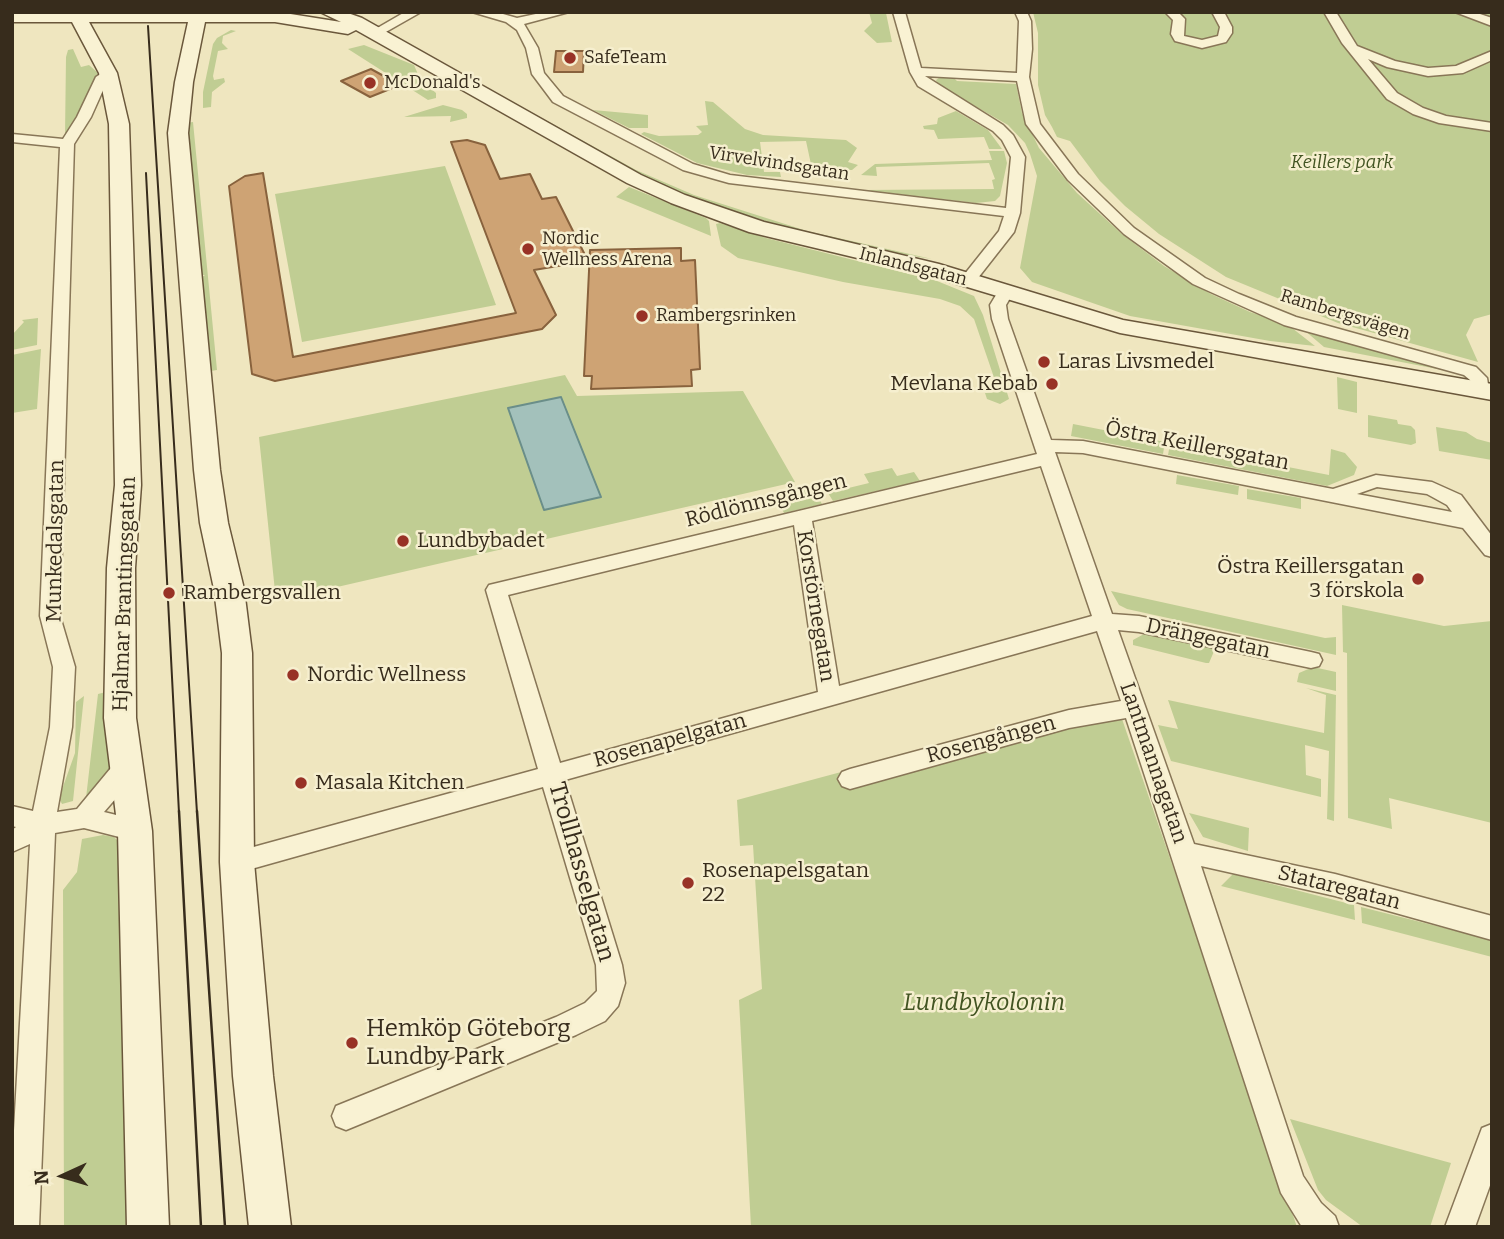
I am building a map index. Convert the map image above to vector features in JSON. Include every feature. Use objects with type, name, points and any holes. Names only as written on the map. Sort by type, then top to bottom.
[{"type":"main road","name":"Inlandsgatan","points":[[328,13],[356,22],[609,166],[678,199],[792,237],[968,280],[1120,326],[1486,391]]},
{"type":"main road","name":"Inlandsgatan","points":[[12,17],[76,14],[258,17],[311,21],[373,34]]},
{"type":"main road","name":"Hjalmar Brantingsgatan","points":[[76,14],[108,73],[120,124],[128,485],[121,568],[120,718],[135,831],[148,1227]]},
{"type":"main road","points":[[198,15],[178,133],[212,510],[229,589],[237,653],[237,862],[253,1076],[270,1227]]},
{"type":"main road","name":"Inlandsgatan","points":[[187,69],[206,34],[258,17]]},
{"type":"street","points":[[373,34],[415,12]]},
{"type":"street","points":[[478,12],[516,22],[563,12]]},
{"type":"street","points":[[899,12],[916,72],[923,83],[991,123],[1008,138],[1018,157],[1013,213],[1000,243],[968,280]]},
{"type":"street","name":"Rambergsvägen","points":[[1021,12],[1026,49],[1023,77],[1033,124],[1042,139],[1098,202],[1129,231],[1199,281],[1290,321],[1470,371],[1486,391]]},
{"type":"street","points":[[1171,12],[1179,19],[1179,38],[1202,44],[1222,39],[1226,33],[1226,27],[1218,12]]},
{"type":"street","points":[[1331,12],[1353,49],[1383,86],[1407,106],[1444,120],[1492,127]]},
{"type":"street","points":[[1461,12],[1492,22]]},
{"type":"street","name":"Virvelvindsgatan","points":[[516,22],[526,34],[538,74],[558,99],[688,167],[729,179],[1013,213]]},
{"type":"street","points":[[1353,49],[1391,64],[1428,72],[1458,70],[1492,55]]},
{"type":"street","points":[[916,72],[1023,77]]},
{"type":"street","name":"Munkedalsgatan","points":[[24,1227],[43,824],[61,727],[64,667],[50,616],[67,144],[84,117],[102,77],[108,73]]},
{"type":"street","points":[[12,138],[67,144]]},
{"type":"street","name":"Lantmannagatan","points":[[1005,293],[998,305],[1000,319],[1185,855],[1291,1183],[1310,1214],[1324,1227]]},
{"type":"street","name":"Östra Keillersgatan","points":[[1047,456],[1083,447],[1341,497],[1341,492],[1376,481],[1432,488],[1454,500],[1492,550]]},
{"type":"street","name":"Rödlönnsgången","points":[[496,590],[1047,456]]},
{"type":"street","name":"Korstörnegatan","points":[[798,516],[804,524],[830,697]]},
{"type":"street","name":"Trollhasselgatan","points":[[346,1116],[566,1026],[595,1012],[609,997],[612,983],[609,965],[496,590]]},
{"type":"street","name":"Rosenapelgatan","points":[[237,862],[1104,621]]},
{"type":"street","name":"Drängegatan","points":[[1104,621],[1139,624],[1311,660]]},
{"type":"street","name":"Rosengången","points":[[850,779],[1069,719],[1133,708]]},
{"type":"street","points":[[84,818],[128,764]]},
{"type":"street","points":[[12,816],[43,824]]},
{"type":"street","points":[[12,842],[43,824],[84,818],[128,827],[135,831]]},
{"type":"street","name":"Stataregatan","points":[[1185,855],[1203,855],[1322,882],[1492,928]]},
{"type":"street","points":[[1460,1227],[1492,1138]]},
{"type":"green space","points":[[869,12],[886,13],[892,42],[877,43],[864,31],[872,23]]},
{"type":"green space","name":"Keillers park","points":[[1033,12],[1492,12],[1492,314],[1474,319],[1466,335],[1478,362],[1338,323],[1226,277],[1159,234],[1100,181],[1070,141],[1057,137],[1045,115],[1038,85],[1038,33]]},
{"type":"green space","points":[[231,30],[236,31],[223,36],[222,43],[228,49],[218,51],[213,76],[214,80],[224,78],[225,82],[212,92],[211,107],[203,108],[203,92],[213,44],[217,38]]},
{"type":"green space","points":[[406,43],[636,170],[694,195],[807,231],[932,259],[882,251],[762,222],[685,195],[619,164]]},
{"type":"green space","points":[[364,45],[414,65],[420,79],[436,93],[436,98],[428,100],[348,49]]},
{"type":"green space","points":[[73,49],[81,67],[89,65],[98,73],[87,102],[65,135],[66,57],[68,50]]},
{"type":"green space","points":[[943,75],[951,75],[957,81],[1016,84],[1022,113],[1039,148],[1077,193],[1122,234],[1164,266],[1211,294],[1250,312],[1287,324],[1315,346],[1270,341],[1130,316],[1032,282],[1020,268],[1037,176],[1030,154],[1025,143],[1008,125],[938,85],[936,80]]},
{"type":"green space","points":[[705,101],[713,102],[745,129],[763,135],[846,140],[857,148],[848,162],[858,165],[852,170],[816,170],[812,169],[806,141],[760,142],[764,172],[780,172],[781,177],[747,175],[697,163],[641,134],[698,135],[702,132],[696,126],[708,125]]},
{"type":"green space","points":[[443,105],[462,110],[467,114],[467,118],[450,122],[451,116],[404,117]]},
{"type":"green space","points":[[593,110],[648,115],[648,128],[629,128]]},
{"type":"green space","points":[[956,111],[988,130],[1002,149],[989,149],[984,137],[938,139],[934,130],[924,129],[923,126],[937,124],[938,118]]},
{"type":"green space","points":[[193,122],[217,370],[211,371],[202,277],[205,275],[202,275],[186,123]]},
{"type":"green space","points":[[989,151],[1004,151],[1007,163],[1000,196],[995,201],[976,203],[863,190],[994,189],[992,180],[995,179],[989,163],[876,167],[877,176],[861,175],[875,164],[992,160]]},
{"type":"green space","points":[[445,166],[496,305],[302,342],[275,194]]},
{"type":"green space","points":[[629,187],[706,218],[711,236],[616,197]]},
{"type":"green space","points":[[716,224],[766,238],[937,281],[974,296],[983,315],[1009,399],[1000,404],[987,399],[985,393],[999,392],[974,319],[960,306],[940,299],[843,282],[738,258],[721,246]]},
{"type":"green space","points":[[38,318],[37,345],[12,350],[12,335],[24,322],[22,320]]},
{"type":"green space","points":[[1304,330],[1458,373],[1324,347]]},
{"type":"green space","points":[[41,349],[37,409],[12,413],[12,355]]},
{"type":"green space","name":"Lundbybadet","points":[[565,375],[577,396],[743,391],[795,482],[276,601],[259,437]]},
{"type":"green space","points":[[1337,377],[1357,382],[1357,413],[1338,409]]},
{"type":"green space","points":[[1368,415],[1397,420],[1398,424],[1411,426],[1415,430],[1416,443],[1411,445],[1368,437]]},
{"type":"green space","points":[[1073,424],[1165,442],[1163,454],[1071,436]]},
{"type":"green space","points":[[1436,427],[1466,432],[1477,439],[1492,443],[1492,460],[1439,451]]},
{"type":"green space","points":[[1170,444],[1329,475],[1331,449],[1345,453],[1357,467],[1354,475],[1327,486],[1168,455]]},
{"type":"green space","points":[[892,468],[897,476],[914,472],[920,481],[833,501],[828,493],[869,483],[864,474]]},
{"type":"green space","points":[[1177,475],[1239,486],[1238,495],[1176,484]]},
{"type":"green space","points":[[812,487],[822,504],[784,513],[775,496]]},
{"type":"green space","points":[[1247,489],[1301,498],[1301,509],[1247,499]]},
{"type":"green space","points":[[1111,591],[1325,638],[1336,637],[1336,655],[1127,609],[1119,605]]},
{"type":"green space","points":[[1342,605],[1444,626],[1492,621],[1492,823],[1389,798],[1392,829],[1348,818],[1347,653],[1343,652]]},
{"type":"green space","points":[[1144,634],[1215,649],[1209,663],[1206,663],[1133,645],[1133,640]]},
{"type":"green space","points":[[1313,667],[1336,672],[1336,691],[1297,682],[1299,673]]},
{"type":"green space","points":[[1306,688],[1336,695],[1334,821],[1327,819],[1329,751],[1305,745],[1306,775],[1321,779],[1321,797],[1171,761],[1158,725],[1178,729],[1168,700],[1324,733],[1326,695]]},
{"type":"green space","points":[[110,691],[113,772],[86,798],[98,694]]},
{"type":"green space","points":[[84,696],[73,801],[62,804],[59,798],[75,753],[76,702]]},
{"type":"green space","name":"Lundbykolonin","points":[[1094,704],[1122,719],[1297,1227],[751,1227],[739,1000],[762,989],[753,845],[740,846],[737,800]]},
{"type":"green space","points":[[1189,813],[1249,828],[1248,851],[1203,837]]},
{"type":"green space","points":[[103,835],[114,837],[120,843],[130,1227],[64,1227],[63,890],[77,872],[82,839]]},
{"type":"green space","points":[[1233,874],[1354,905],[1355,920],[1221,886]]},
{"type":"green space","points":[[1361,907],[1492,940],[1492,957],[1362,923]]},
{"type":"green space","points":[[1290,1119],[1451,1163],[1430,1227],[1363,1227],[1326,1200],[1318,1190]]},
{"type":"water","points":[[561,397],[601,497],[544,510],[508,408]]},
{"type":"building","name":"SafeTeam","points":[[556,51],[584,51],[583,72],[554,72]]},
{"type":"building","name":"McDonald's","points":[[371,69],[400,85],[370,97],[341,81]]},
{"type":"building","name":"Nordic Wellness Arena","points":[[467,140],[485,145],[500,179],[530,174],[542,199],[556,197],[588,261],[534,270],[556,315],[542,329],[275,381],[252,374],[229,186],[245,176],[263,173],[293,357],[516,313],[451,142]]},
{"type":"building","name":"Rambergsrinken","points":[[681,248],[681,261],[695,260],[700,369],[691,370],[692,386],[591,389],[592,376],[584,376],[590,250]]},
{"type":"tram line","points":[[148,26],[197,813]]},
{"type":"tram line","points":[[146,173],[179,813]]},
{"type":"tram line","points":[[179,811],[201,1227]]},
{"type":"tram line","points":[[197,811],[225,1227]]},
{"type":"place","name":"SafeTeam","points":[[570,58]]},
{"type":"place","name":"McDonald's","points":[[370,83]]},
{"type":"place","name":"Nordic Wellness Arena","points":[[528,249]]},
{"type":"place","name":"Rambergsrinken","points":[[642,316]]},
{"type":"place","name":"Laras Livsmedel","points":[[1044,362]]},
{"type":"place","name":"Mevlana Kebab","points":[[1052,384]]},
{"type":"place","name":"Lundbybadet","points":[[403,541]]},
{"type":"place","name":"Östra Keillersgatan 3 förskola","points":[[1418,579]]},
{"type":"place","name":"Rambergsvallen","points":[[169,593]]},
{"type":"place","name":"Nordic Wellness","points":[[293,675]]},
{"type":"place","name":"Masala Kitchen","points":[[301,783]]},
{"type":"place","name":"Rosenapelsgatan 22","points":[[688,883]]},
{"type":"place","name":"Hemköp Göteborg Lundby Park","points":[[352,1043]]}]
